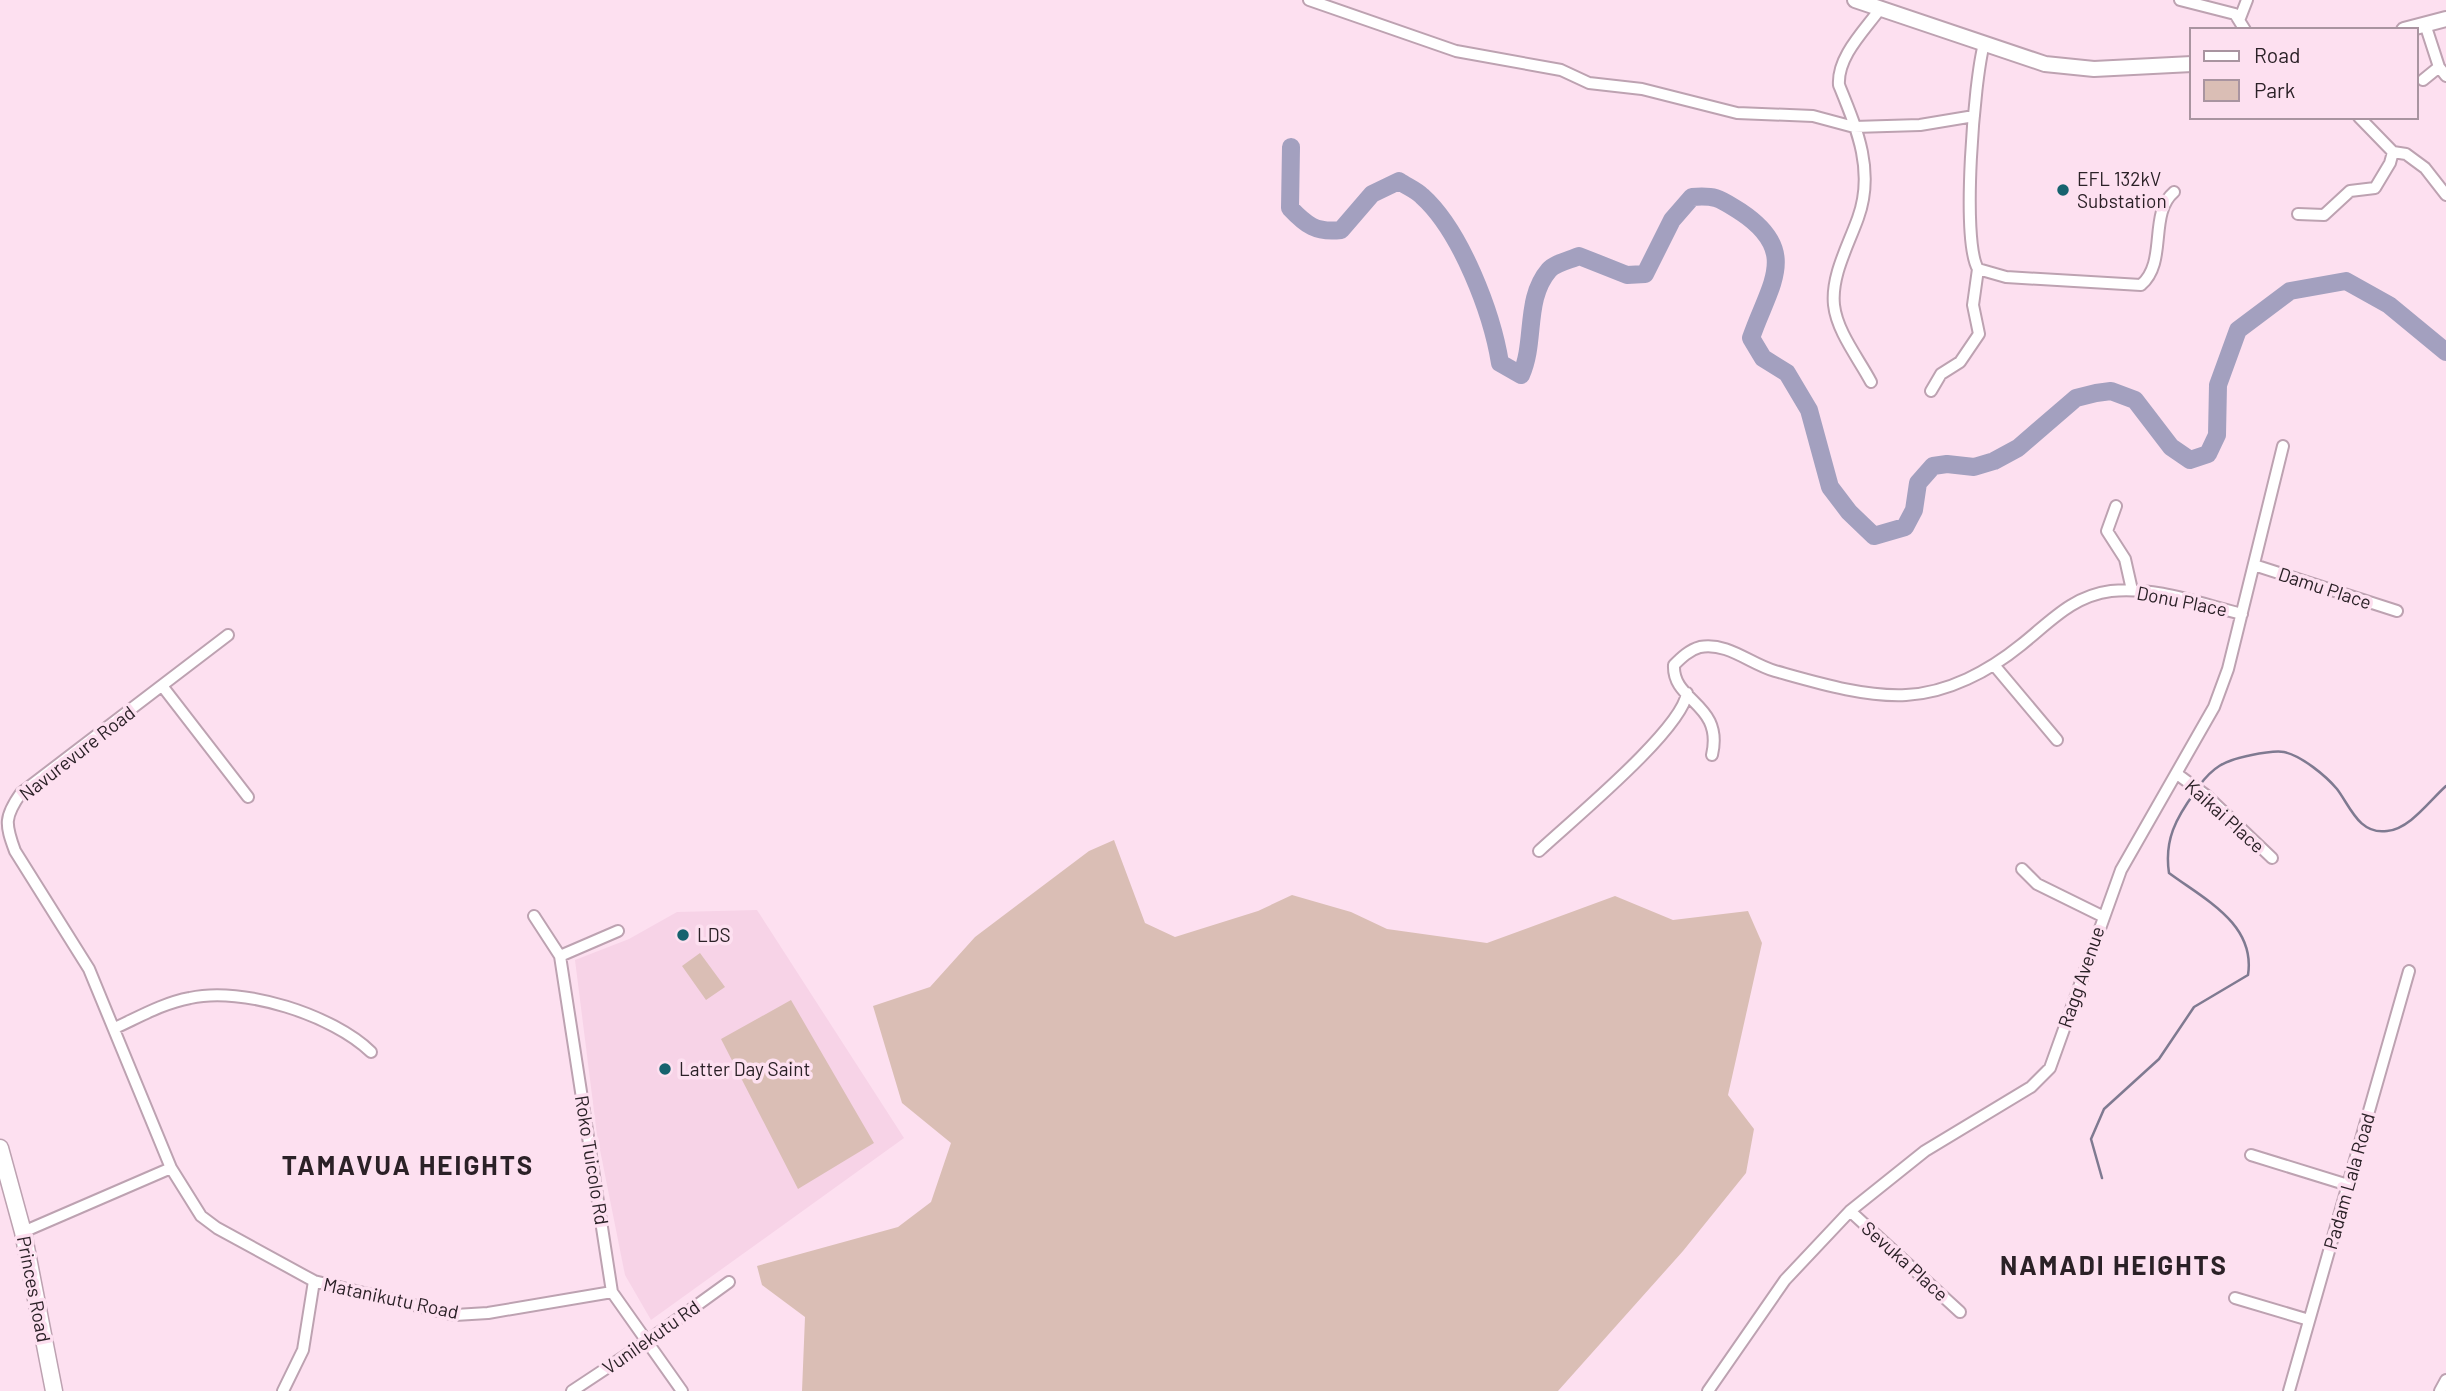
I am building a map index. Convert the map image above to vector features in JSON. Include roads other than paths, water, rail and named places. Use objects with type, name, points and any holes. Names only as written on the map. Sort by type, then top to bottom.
[{"type":"main road","points":[[1856,0],[2030,60],[2073,67],[2190,64]]},
{"type":"main road","points":[[2410,28],[2446,19]]},
{"type":"main road","name":"Princes Road","points":[[0,1148],[23,1232],[54,1391]]},
{"type":"street","points":[[1309,0],[1456,51],[1561,71],[1589,83],[1642,89],[1737,113],[1814,116],[1854,127],[1920,125],[1974,116]]},
{"type":"street","points":[[2180,0],[2232,13],[2240,18],[2244,28]]},
{"type":"street","points":[[2240,18],[2248,0]]},
{"type":"street","points":[[1871,382],[1839,323],[1834,307],[1838,274],[1865,192],[1864,151],[1839,85],[1838,73],[1847,54],[1880,9]]},
{"type":"street","points":[[2423,80],[2442,66],[2425,24]]},
{"type":"street","points":[[1931,391],[1941,374],[1960,362],[1979,334],[1973,305],[1978,269],[1972,259],[1968,227],[1976,79],[1984,44]]},
{"type":"street","points":[[2360,119],[2393,152],[2413,157],[2436,178],[2446,195]]},
{"type":"street","points":[[2298,214],[2324,215],[2350,191],[2375,188],[2390,163],[2393,152]]},
{"type":"street","points":[[1978,269],[2006,277],[2141,285],[2154,261],[2164,205],[2174,192]]},
{"type":"street","name":"Ragg Avenue","points":[[1708,1391],[1785,1280],[1850,1211],[1925,1151],[2031,1087],[2050,1068],[2102,916],[2136,841],[2214,707],[2242,614],[2283,446]]},
{"type":"street","points":[[2116,506],[2107,531],[2125,559],[2132,590]]},
{"type":"street","name":"Damu Place","points":[[2254,565],[2397,611]]},
{"type":"street","name":"Donu Place","points":[[1687,693],[1679,685],[1674,665],[1684,655],[1700,648],[1720,648],[1751,658],[1772,670],[1821,683],[1894,694],[1939,689],[1980,674],[2076,601],[2110,591],[2132,590],[2242,614]]},
{"type":"street","name":"Navurevure Road","points":[[171,1168],[89,969],[15,851],[7,830],[8,816],[21,793],[228,635]]},
{"type":"street","points":[[1994,665],[2057,740]]},
{"type":"street","points":[[163,687],[248,797]]},
{"type":"street","points":[[1687,693],[1712,722],[1715,730],[1712,755]]},
{"type":"street","points":[[1539,851],[1647,750],[1685,706],[1687,693]]},
{"type":"street","name":"Kaikai Place","points":[[2177,774],[2207,796],[2272,858]]},
{"type":"street","points":[[2022,869],[2037,884],[2102,916]]},
{"type":"street","name":"Roko Tuicolo Rd","points":[[534,916],[560,956],[612,1292],[682,1391]]},
{"type":"street","points":[[560,956],[618,932]]},
{"type":"street","name":"Padam Lala Road","points":[[2289,1391],[2409,971]]},
{"type":"street","points":[[115,1028],[162,1006],[191,997],[227,994],[263,1001],[310,1017],[354,1036],[371,1052]]},
{"type":"street","points":[[2251,1155],[2348,1185]]},
{"type":"street","points":[[23,1232],[171,1168]]},
{"type":"street","name":"Matanikutu Road","points":[[171,1168],[201,1216],[217,1228],[314,1281],[455,1315],[488,1313],[612,1292]]},
{"type":"street","name":"Sevuka Place","points":[[1850,1211],[1960,1312]]},
{"type":"street","points":[[283,1391],[303,1350],[314,1281]]},
{"type":"street","name":"Vunilekutu Rd","points":[[572,1391],[729,1282]]},
{"type":"street","points":[[2235,1298],[2309,1320]]},
{"type":"street","points":[[2440,1391],[2446,1380]]},
{"type":"waterway","points":[[1291,147],[1290,208],[1301,219],[1318,229],[1341,230],[1372,194],[1399,181],[1422,196],[1450,230],[1473,274],[1490,321],[1500,363],[1521,375],[1528,349],[1536,294],[1549,270],[1579,256],[1627,275],[1645,274],[1672,220],[1692,197],[1718,199],[1741,212],[1759,227],[1770,241],[1775,255],[1772,285],[1751,338],[1763,358],[1787,373],[1809,410],[1830,487],[1849,512],[1874,536],[1905,527],[1914,510],[1918,483],[1933,466],[1947,464],[1974,467],[1994,461],[2018,448],[2076,398],[2096,393],[2111,391],[2135,400],[2171,447],[2190,460],[2208,454],[2217,435],[2218,385],[2238,330],[2290,291],[2346,281],[2389,305],[2446,352]]},
{"type":"waterway","points":[[2199,786],[2214,769],[2232,760],[2266,752],[2284,752],[2306,762],[2320,773],[2337,789],[2356,818],[2369,829],[2377,831],[2387,831],[2404,825],[2446,786]]},
{"type":"waterway","points":[[2102,1178],[2091,1139],[2104,1109],[2159,1059],[2194,1007],[2248,975],[2248,957],[2244,941],[2236,927],[2211,903],[2169,873],[2168,850],[2173,830],[2195,792]]},
{"type":"place","name":"EFL 132kV Substation","points":[[2063,190]]},
{"type":"place","name":"LDS","points":[[683,935]]},
{"type":"place","name":"Latter Day Saint","points":[[665,1069]]},
{"type":"district","name":"TAMAVUA HEIGHTS","points":[[408,1166]]},
{"type":"district","name":"NAMADI HEIGHTS","points":[[2114,1266]]}]
